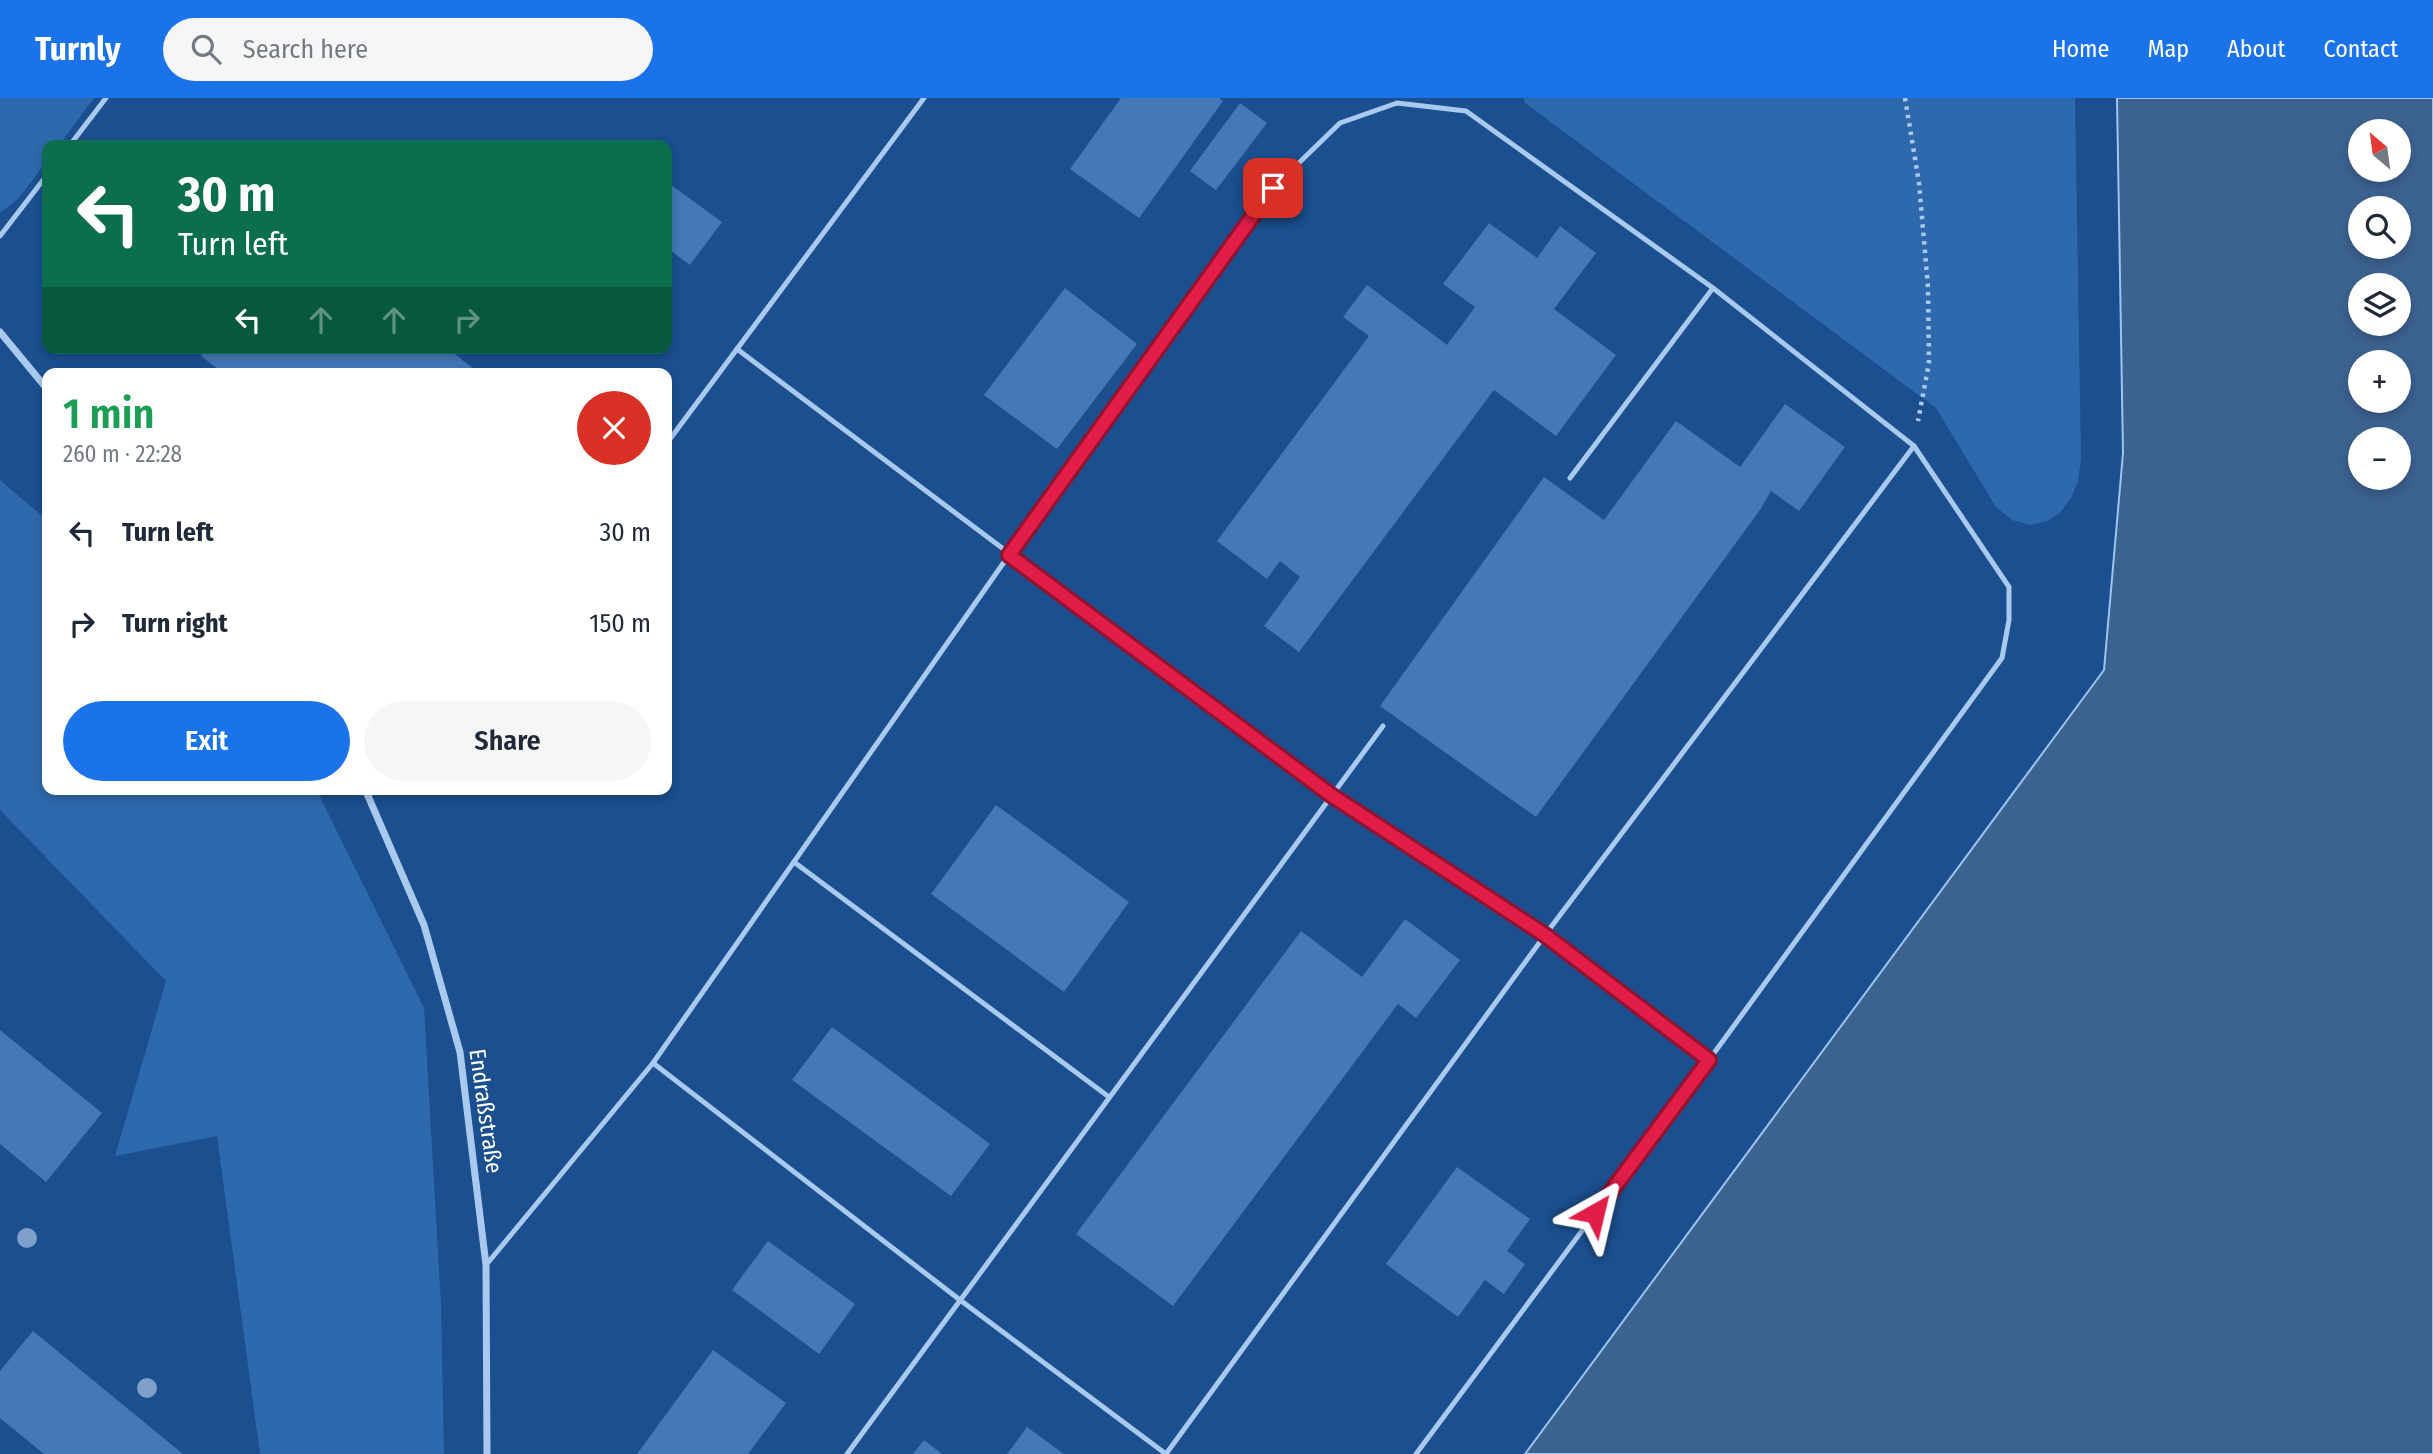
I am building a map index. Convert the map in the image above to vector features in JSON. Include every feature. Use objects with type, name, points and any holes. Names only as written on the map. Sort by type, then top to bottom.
[{"type":"street","points":[[0,332],[42,383]]},
{"type":"street","name":"Endraßstraße","points":[[368,795],[425,925],[460,1052],[486,1265],[487,1454]]},
{"type":"lane","points":[[74,140],[106,98]]},
{"type":"lane","points":[[672,436],[925,98]]},
{"type":"lane","points":[[486,1265],[653,1063],[1009,555],[1273,188],[1340,123],[1399,100],[1466,111],[1713,288],[1913,446],[2009,587],[2010,620],[2003,659],[1416,1454]]},
{"type":"lane","points":[[0,236],[42,181]]},
{"type":"lane","points":[[1570,478],[1713,288]]},
{"type":"lane","points":[[737,349],[1331,795],[1545,935],[1709,1060]]},
{"type":"lane","points":[[653,1063],[960,1300],[1166,1454],[1545,935],[1913,446]]},
{"type":"lane","points":[[847,1454],[1383,726]]},
{"type":"lane","points":[[794,862],[1109,1097]]},
{"type":"path","points":[[1905,98],[1919,183],[1928,287],[1929,363],[1913,446]]},
{"type":"shaded area","points":[[0,98],[94,98],[63,140],[42,140],[42,168],[18,199],[0,213]]},
{"type":"shaded area","points":[[1524,98],[2075,98],[2081,459],[2078,481],[2071,498],[2060,513],[2045,522],[2030,525],[2012,520],[1996,507],[1936,408],[1525,103]]},
{"type":"shaded area","points":[[2117,98],[2433,98],[2433,1454],[1525,1454],[2104,670],[2123,453]]},
{"type":"shaded area","points":[[0,480],[42,516],[42,795],[319,795],[424,1008],[441,1305],[444,1454],[260,1454],[217,1136],[115,1156],[166,981],[0,810]]},
{"type":"building","points":[[1121,98],[1219,98],[1223,101],[1139,218],[1070,169]]},
{"type":"building","points":[[1240,103],[1267,123],[1216,190],[1190,171]]},
{"type":"building","points":[[672,186],[722,222],[690,265],[672,252]]},
{"type":"building","points":[[1489,223],[1537,258],[1560,226],[1596,253],[1554,309],[1616,355],[1556,436],[1494,390],[1299,652],[1264,626],[1300,577],[1280,561],[1267,579],[1217,541],[1369,336],[1343,317],[1367,285],[1447,345],[1475,307],[1443,284]]},
{"type":"building","points":[[1065,288],[1137,344],[1057,449],[984,395]]},
{"type":"building","points":[[455,354],[473,368],[217,368],[201,356]]},
{"type":"building","points":[[1785,404],[1845,447],[1799,511],[1771,491],[1760,510],[1536,817],[1380,706],[1544,477],[1604,520],[1676,421],[1740,467]]},
{"type":"building","points":[[996,805],[1129,902],[1064,992],[931,894]]},
{"type":"building","points":[[1405,919],[1460,960],[1416,1018],[1398,1004],[1173,1306],[1076,1234],[1301,931],[1362,977]]},
{"type":"building","points":[[832,1027],[990,1144],[951,1196],[792,1080]]},
{"type":"building","points":[[0,1030],[102,1113],[46,1182],[0,1144]]},
{"type":"building","points":[[1457,1167],[1530,1219],[1507,1251],[1525,1264],[1504,1294],[1485,1280],[1458,1317],[1386,1264]]},
{"type":"building","points":[[768,1241],[855,1304],[819,1354],[732,1290]]},
{"type":"building","points":[[33,1331],[183,1454],[44,1454],[0,1418],[0,1371]]},
{"type":"building","points":[[713,1350],[786,1403],[748,1454],[637,1454]]},
{"type":"building","points":[[1027,1427],[1064,1454],[1007,1454]]},
{"type":"building","points":[[924,1440],[942,1454],[913,1454]]},
{"type":"route","points":[[1273,188],[1009,555],[1331,795],[1545,935],[1709,1060],[1595,1213]]}]
